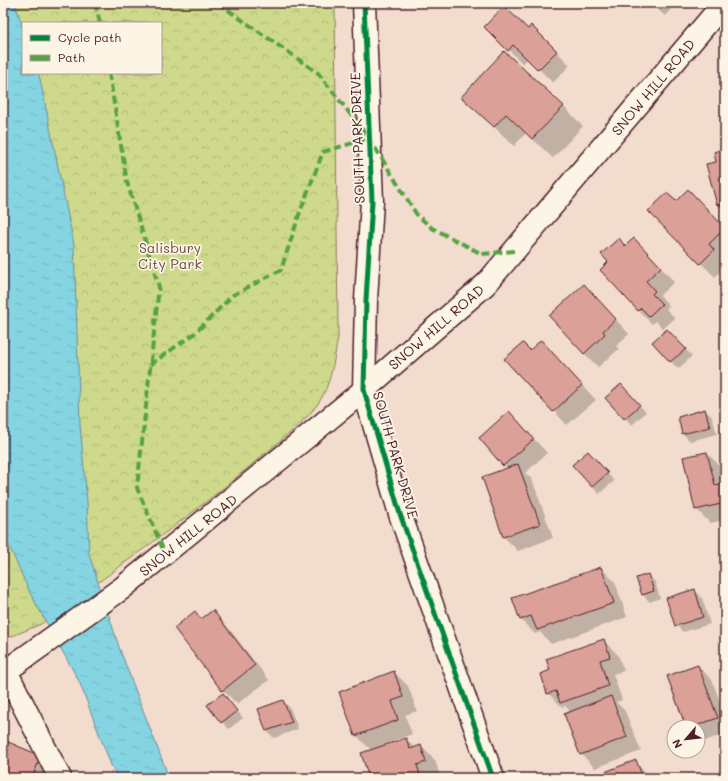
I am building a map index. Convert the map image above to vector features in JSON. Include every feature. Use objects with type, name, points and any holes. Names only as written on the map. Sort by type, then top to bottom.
[{"type":"main road","name":"SOUTH PARK DRIVE","points":[[364,3],[372,201],[366,300],[364,390],[400,514],[493,778]]},
{"type":"main road","name":"SNOW HILL ROAD","points":[[5,672],[121,589],[364,390],[486,284],[724,3]]},
{"type":"main road","points":[[5,672],[60,778]]},
{"type":"green space","name":"Salisbury City Park","points":[[3,3],[335,3],[338,337],[326,390],[317,405],[305,419],[233,480],[186,517],[41,624],[3,640]]},
{"type":"water","points":[[3,3],[15,3],[22,25],[22,74],[38,74],[40,79],[74,245],[80,424],[87,501],[89,554],[120,650],[169,778],[118,778],[111,765],[79,681],[30,593],[3,532]]},
{"type":"building","points":[[504,6],[528,29],[531,25],[557,51],[538,70],[513,45],[508,51],[484,27]]},
{"type":"building","points":[[504,51],[564,106],[532,139],[506,114],[494,127],[461,97]]},
{"type":"building","points":[[725,148],[725,203],[717,205],[706,164],[716,162],[714,152]]},
{"type":"building","points":[[688,189],[725,228],[709,244],[714,250],[700,264],[648,211],[667,193],[676,201]]},
{"type":"building","points":[[619,238],[625,246],[634,238],[661,267],[646,281],[655,291],[652,294],[662,304],[649,316],[641,308],[638,311],[600,270],[608,262],[601,254]]},
{"type":"building","points":[[584,284],[616,319],[603,331],[605,334],[584,354],[549,316]]},
{"type":"building","points":[[667,329],[686,349],[670,362],[652,342]]},
{"type":"building","points":[[541,340],[582,385],[553,412],[504,359],[523,343],[530,350]]},
{"type":"building","points":[[621,384],[640,405],[624,419],[605,398]]},
{"type":"building","points":[[705,409],[710,427],[682,434],[678,417]]},
{"type":"building","points":[[509,411],[534,439],[503,466],[479,438]]},
{"type":"building","points":[[588,451],[608,473],[592,487],[572,465]]},
{"type":"building","points":[[707,452],[715,485],[725,483],[725,503],[695,510],[683,457]]},
{"type":"building","points":[[518,464],[540,524],[503,537],[482,477]]},
{"type":"building","points":[[601,567],[614,603],[537,630],[531,616],[520,620],[512,598]]},
{"type":"building","points":[[648,574],[654,591],[642,595],[636,578]]},
{"type":"building","points":[[695,589],[703,617],[675,626],[666,598]]},
{"type":"building","points":[[213,610],[255,665],[222,691],[174,628],[195,611],[201,619]]},
{"type":"building","points":[[604,639],[610,657],[600,660],[608,686],[560,703],[556,691],[547,694],[541,674],[550,670],[546,659]]},
{"type":"building","points":[[698,665],[718,718],[706,722],[706,719],[683,719],[667,676]]},
{"type":"building","points":[[394,671],[403,697],[392,701],[398,720],[355,736],[339,692]]},
{"type":"building","points":[[223,693],[237,711],[221,723],[207,705]]},
{"type":"building","points":[[611,696],[627,737],[580,755],[564,714]]},
{"type":"building","points":[[283,700],[292,722],[266,731],[258,709]]},
{"type":"building","points":[[406,738],[410,749],[421,745],[426,762],[417,765],[421,778],[369,778],[361,753]]},
{"type":"building","points":[[6,741],[41,756],[32,778],[3,778],[3,749]]},
{"type":"building","points":[[636,760],[643,778],[589,778]]},
{"type":"building","points":[[725,773],[725,778],[709,778]]},
{"type":"marked path","points":[[95,3],[100,22]]},
{"type":"marked path","points":[[218,3],[318,73],[369,138],[417,215],[432,228],[482,254],[514,251]]},
{"type":"marked path","points":[[109,74],[127,182],[159,287],[137,488],[165,554]]},
{"type":"marked path","points":[[150,365],[195,333],[233,295],[281,270],[300,212],[323,152],[369,138]]},
{"type":"cycle path","points":[[364,3],[372,201],[366,300],[364,390],[400,514],[493,778]]}]
